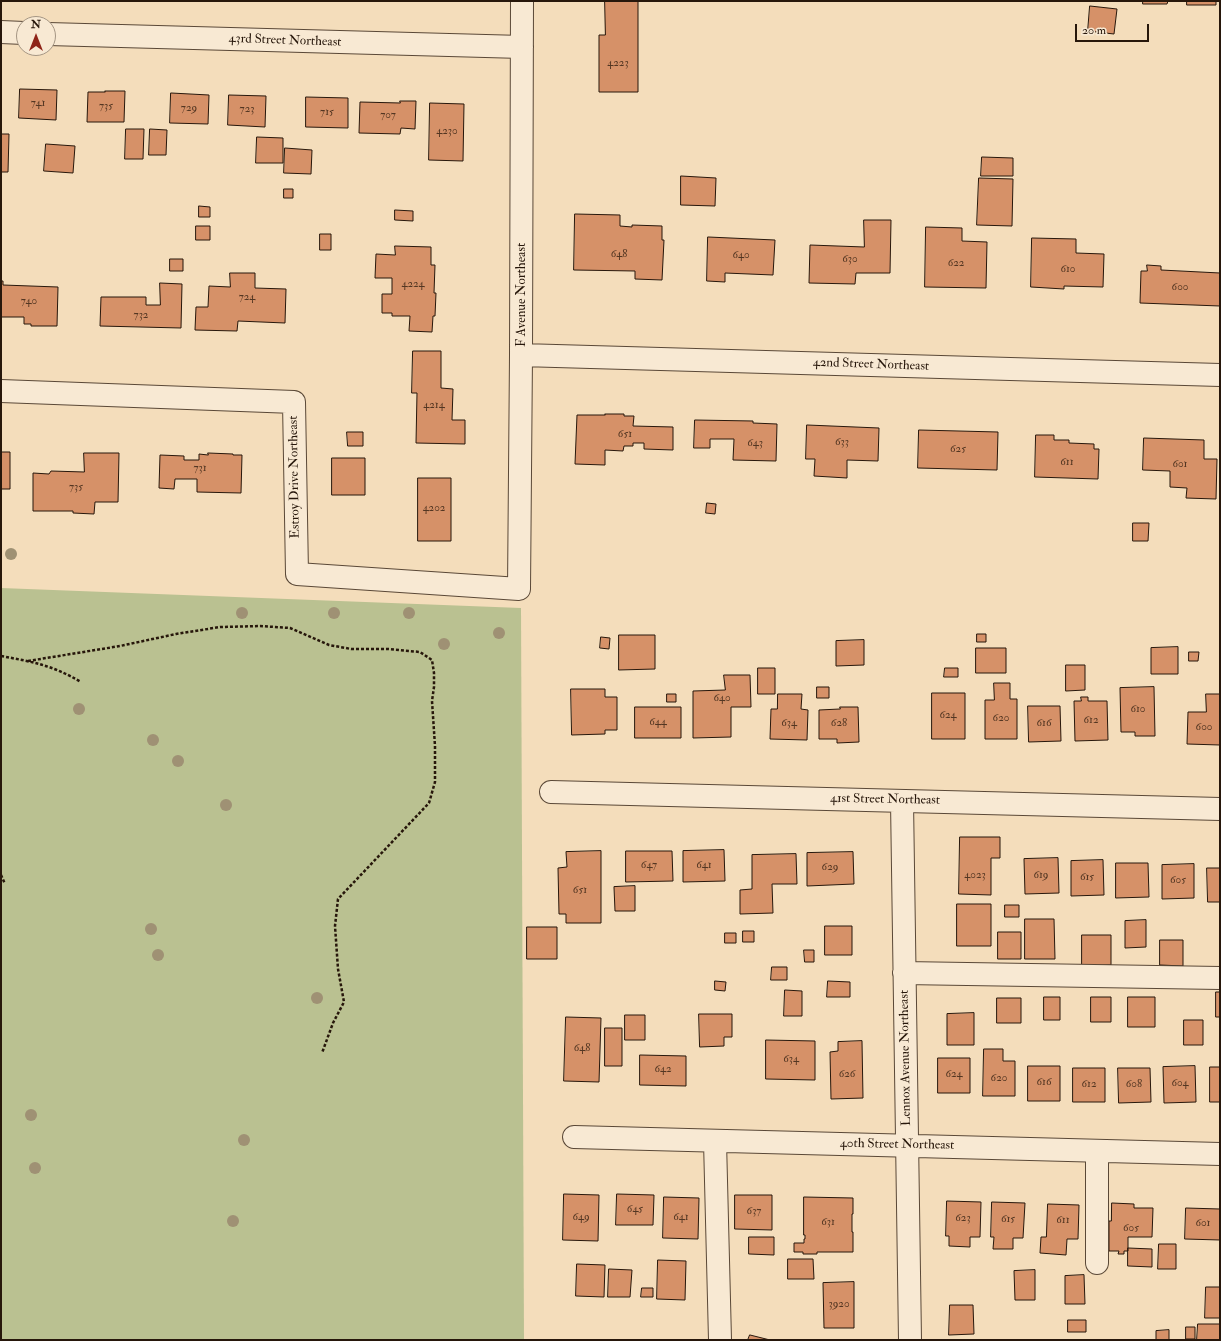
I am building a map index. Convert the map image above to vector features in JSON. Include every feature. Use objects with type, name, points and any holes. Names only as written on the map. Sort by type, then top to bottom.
[{"type":"street","name":"F Avenue Northeast","points":[[519,589],[522,355],[522,1]]},
{"type":"street","points":[[1,32],[16,33]]},
{"type":"street","name":"43rd Street Northeast","points":[[56,34],[522,47]]},
{"type":"street","name":"42nd Street Northeast","points":[[522,355],[1220,375]]},
{"type":"street","name":"Estroy Drive Northeast","points":[[1,391],[294,402],[297,574],[519,589]]},
{"type":"street","name":"41st Street Northeast","points":[[551,792],[1220,809]]},
{"type":"street","name":"Lennox Avenue Northeast","points":[[902,801],[910,1340]]},
{"type":"street","points":[[904,974],[1220,978]]},
{"type":"street","name":"40th Street Northeast","points":[[574,1137],[1220,1154]]},
{"type":"street","points":[[715,1141],[720,1340]]},
{"type":"street","points":[[1097,1151],[1097,1263]]},
{"type":"path","points":[[28,661],[120,646],[176,634],[220,627],[260,626],[290,628],[329,645],[351,649],[388,649],[420,652],[432,660],[434,673],[432,701],[435,746],[435,782],[429,803],[351,883],[338,899],[335,926],[338,969],[344,1002],[333,1023],[322,1053]]},
{"type":"path","points":[[1,656],[54,668],[81,682]]},
{"type":"path","points":[[1,875],[5,884]]},
{"type":"green space","points":[[1,588],[521,608],[524,1340],[1,1340]]},
{"type":"building","points":[[605,1],[638,1],[638,92],[599,92],[599,35],[605,35]]},
{"type":"building","points":[[1143,1],[1168,1],[1167,4],[1143,4]]},
{"type":"building","points":[[1187,1],[1216,1],[1216,5],[1187,5]]},
{"type":"building","points":[[1090,6],[1117,9],[1114,34],[1088,31]]},
{"type":"building","points":[[20,89],[57,90],[56,120],[19,118]]},
{"type":"building","points":[[125,91],[124,122],[87,122],[88,92]]},
{"type":"building","points":[[171,93],[209,95],[208,124],[170,123]]},
{"type":"building","points":[[229,95],[266,96],[265,127],[228,125]]},
{"type":"building","points":[[306,97],[348,98],[348,128],[306,127]]},
{"type":"building","points":[[400,101],[416,101],[415,129],[401,128],[400,134],[359,133],[360,102],[400,103]]},
{"type":"building","points":[[430,103],[464,104],[463,161],[429,160]]},
{"type":"building","points":[[126,129],[144,129],[143,159],[125,159]]},
{"type":"building","points":[[150,129],[167,130],[166,155],[149,155]]},
{"type":"building","points":[[1,134],[9,134],[8,172],[1,172]]},
{"type":"building","points":[[257,137],[283,138],[283,163],[256,163]]},
{"type":"building","points":[[46,144],[75,146],[73,173],[44,171]]},
{"type":"building","points":[[285,148],[312,150],[311,174],[284,173]]},
{"type":"building","points":[[982,157],[1013,158],[1013,176],[981,176]]},
{"type":"building","points":[[681,176],[716,178],[715,206],[681,205]]},
{"type":"building","points":[[979,178],[1013,179],[1012,226],[977,225]]},
{"type":"building","points":[[284,189],[293,189],[293,198],[284,198]]},
{"type":"building","points":[[199,206],[210,207],[210,217],[199,217]]},
{"type":"building","points":[[395,210],[413,211],[413,221],[395,220]]},
{"type":"building","points":[[575,214],[620,215],[620,226],[662,226],[662,240],[664,240],[662,280],[635,279],[635,271],[574,270]]},
{"type":"building","points":[[864,220],[891,220],[890,273],[856,273],[855,284],[809,283],[810,245],[864,247]]},
{"type":"building","points":[[196,226],[210,226],[210,240],[196,240]]},
{"type":"building","points":[[926,227],[962,228],[962,241],[987,242],[986,288],[925,287]]},
{"type":"building","points":[[320,234],[331,234],[331,250],[320,250]]},
{"type":"building","points":[[708,237],[775,240],[773,275],[725,273],[725,282],[707,281]]},
{"type":"building","points":[[1032,238],[1076,239],[1076,253],[1104,254],[1103,287],[1064,286],[1064,289],[1031,287]]},
{"type":"building","points":[[395,246],[431,247],[431,265],[435,265],[434,293],[436,293],[435,316],[433,316],[432,332],[409,331],[410,316],[392,316],[392,313],[382,313],[382,294],[392,294],[392,278],[375,278],[376,254],[395,255]]},
{"type":"building","points":[[170,259],[183,259],[183,271],[170,271]]},
{"type":"building","points":[[1147,265],[1161,266],[1161,270],[1220,273],[1220,306],[1140,303],[1141,271],[1147,271]]},
{"type":"building","points":[[230,273],[255,273],[255,288],[286,289],[285,323],[238,321],[237,331],[195,330],[196,307],[208,307],[209,286],[230,287]]},
{"type":"building","points":[[1,281],[3,281],[3,285],[58,287],[57,326],[31,326],[31,324],[24,324],[24,317],[1,317]]},
{"type":"building","points":[[160,283],[182,284],[181,328],[100,326],[101,297],[146,297],[146,305],[160,305]]},
{"type":"building","points":[[413,351],[441,351],[441,388],[453,389],[452,420],[465,420],[465,444],[416,443],[417,393],[412,393]]},
{"type":"building","points":[[624,414],[624,416],[634,416],[633,426],[673,427],[673,450],[644,449],[644,443],[633,443],[633,446],[624,446],[623,451],[605,450],[605,465],[575,464],[577,415]]},
{"type":"building","points":[[695,420],[753,421],[753,423],[777,424],[776,461],[733,460],[734,439],[710,439],[710,448],[694,448]]},
{"type":"building","points":[[807,425],[879,428],[878,461],[847,460],[847,478],[814,476],[815,459],[806,459]]},
{"type":"building","points":[[919,430],[998,432],[997,470],[918,468]]},
{"type":"building","points":[[347,432],[363,432],[363,446],[348,446]]},
{"type":"building","points":[[1036,435],[1054,435],[1054,440],[1069,440],[1069,443],[1094,444],[1094,449],[1099,449],[1098,479],[1035,477]]},
{"type":"building","points":[[1144,438],[1204,440],[1204,459],[1217,459],[1216,499],[1186,498],[1187,488],[1170,487],[1170,471],[1143,470]]},
{"type":"building","points":[[1,452],[10,452],[10,489],[1,489]]},
{"type":"building","points":[[84,453],[119,453],[118,502],[95,502],[94,514],[73,513],[73,511],[33,511],[33,473],[49,474],[51,471],[84,472]]},
{"type":"building","points":[[208,453],[242,455],[241,493],[197,492],[197,479],[175,479],[174,489],[159,488],[160,455],[184,456],[184,460],[199,460],[199,454],[208,455]]},
{"type":"building","points":[[332,458],[365,458],[365,495],[332,495]]},
{"type":"building","points":[[418,478],[451,478],[451,541],[418,541]]},
{"type":"building","points":[[707,503],[716,504],[715,514],[706,513]]},
{"type":"building","points":[[1133,523],[1149,523],[1148,541],[1133,541]]},
{"type":"building","points":[[977,634],[986,634],[986,642],[977,642]]},
{"type":"building","points":[[619,635],[655,635],[655,669],[619,670]]},
{"type":"building","points":[[601,637],[610,638],[609,649],[600,648]]},
{"type":"building","points":[[864,640],[864,665],[836,666],[836,641]]},
{"type":"building","points":[[1178,647],[1178,674],[1151,674],[1151,648]]},
{"type":"building","points":[[976,648],[1006,648],[1006,673],[976,673]]},
{"type":"building","points":[[1189,652],[1199,652],[1198,661],[1189,661]]},
{"type":"building","points":[[1066,665],[1085,665],[1085,690],[1066,691]]},
{"type":"building","points":[[758,668],[775,668],[775,694],[758,694]]},
{"type":"building","points":[[945,668],[958,668],[958,677],[944,677]]},
{"type":"building","points":[[724,675],[750,675],[751,707],[731,707],[731,737],[693,738],[693,691],[725,690]]},
{"type":"building","points":[[994,683],[1010,683],[1010,699],[1017,699],[1017,739],[985,739],[985,700],[994,700]]},
{"type":"building","points":[[817,687],[829,687],[829,698],[817,698]]},
{"type":"building","points":[[1154,687],[1155,736],[1135,736],[1135,732],[1121,732],[1120,688]]},
{"type":"building","points":[[571,689],[605,689],[605,697],[617,697],[617,730],[605,730],[605,734],[572,735]]},
{"type":"building","points":[[932,693],[965,693],[965,739],[932,739]]},
{"type":"building","points":[[667,694],[676,694],[676,702],[667,702]]},
{"type":"building","points":[[778,694],[802,694],[801,709],[808,710],[807,740],[770,739],[771,709],[777,709]]},
{"type":"building","points":[[1206,694],[1220,694],[1220,745],[1187,744],[1188,712],[1206,712]]},
{"type":"building","points":[[1081,697],[1088,697],[1088,701],[1107,701],[1108,740],[1075,741],[1074,701],[1081,701]]},
{"type":"building","points":[[1028,706],[1060,706],[1061,741],[1029,742]]},
{"type":"building","points":[[635,707],[681,707],[681,738],[635,738]]},
{"type":"building","points":[[840,707],[858,707],[859,742],[837,743],[837,739],[819,739],[819,710],[840,709]]},
{"type":"building","points":[[960,837],[1000,837],[1000,858],[991,858],[991,895],[959,894]]},
{"type":"building","points":[[724,850],[725,881],[683,882],[683,851]]},
{"type":"building","points":[[601,851],[601,923],[566,923],[566,914],[559,914],[558,868],[567,867],[566,852]]},
{"type":"building","points":[[626,851],[672,851],[673,881],[626,882]]},
{"type":"building","points":[[853,852],[854,884],[807,886],[807,853]]},
{"type":"building","points":[[796,854],[797,884],[772,884],[773,913],[740,914],[740,890],[752,889],[752,855]]},
{"type":"building","points":[[1058,858],[1059,893],[1025,894],[1024,859]]},
{"type":"building","points":[[1103,860],[1104,895],[1071,896],[1071,861]]},
{"type":"building","points":[[1116,863],[1148,863],[1149,897],[1116,898]]},
{"type":"building","points":[[1194,864],[1194,898],[1162,899],[1162,865]]},
{"type":"building","points":[[1207,868],[1220,868],[1220,902],[1208,902]]},
{"type":"building","points":[[635,886],[635,911],[615,911],[614,887]]},
{"type":"building","points":[[957,904],[991,904],[991,946],[957,946]]},
{"type":"building","points":[[1005,905],[1019,905],[1019,917],[1005,917]]},
{"type":"building","points":[[1025,919],[1054,919],[1055,959],[1025,959]]},
{"type":"building","points":[[1146,920],[1146,947],[1125,948],[1125,921]]},
{"type":"building","points":[[825,926],[852,926],[852,955],[825,955]]},
{"type":"building","points":[[527,927],[557,927],[557,959],[527,959]]},
{"type":"building","points":[[743,931],[754,931],[754,942],[743,942]]},
{"type":"building","points":[[998,932],[1021,932],[1021,959],[998,959]]},
{"type":"building","points":[[725,933],[736,933],[736,943],[725,943]]},
{"type":"building","points":[[1082,935],[1111,935],[1111,965],[1082,966]]},
{"type":"building","points":[[1160,940],[1183,940],[1183,966],[1160,965]]},
{"type":"building","points":[[804,950],[814,950],[814,962],[805,962]]},
{"type":"building","points":[[772,967],[787,967],[787,980],[771,980]]},
{"type":"building","points":[[715,981],[726,982],[725,991],[715,990]]},
{"type":"building","points":[[828,981],[850,982],[850,997],[827,997]]},
{"type":"building","points":[[785,990],[802,991],[802,1016],[784,1016]]},
{"type":"building","points":[[1216,992],[1220,992],[1220,1017],[1216,1017]]},
{"type":"building","points":[[1044,997],[1060,997],[1060,1020],[1044,1020]]},
{"type":"building","points":[[1091,997],[1111,997],[1111,1022],[1091,1022]]},
{"type":"building","points":[[1128,997],[1155,997],[1155,1027],[1128,1027]]},
{"type":"building","points":[[997,998],[1021,998],[1021,1023],[997,1023]]},
{"type":"building","points":[[974,1013],[974,1045],[947,1045],[947,1014]]},
{"type":"building","points":[[699,1014],[732,1014],[732,1037],[724,1037],[724,1046],[700,1047]]},
{"type":"building","points":[[625,1015],[645,1015],[645,1040],[625,1040]]},
{"type":"building","points":[[566,1017],[601,1018],[599,1082],[564,1081]]},
{"type":"building","points":[[1184,1020],[1203,1020],[1203,1045],[1184,1045]]},
{"type":"building","points":[[605,1028],[622,1028],[622,1066],[605,1066]]},
{"type":"building","points":[[766,1040],[815,1041],[815,1080],[766,1079]]},
{"type":"building","points":[[862,1041],[863,1098],[831,1099],[830,1052],[838,1051],[838,1042]]},
{"type":"building","points":[[984,1049],[1003,1049],[1003,1061],[1015,1061],[1015,1096],[983,1096]]},
{"type":"building","points":[[640,1055],[686,1056],[686,1086],[640,1085]]},
{"type":"building","points":[[938,1058],[970,1058],[970,1093],[938,1093]]},
{"type":"building","points":[[1028,1066],[1060,1066],[1060,1101],[1028,1101]]},
{"type":"building","points":[[1195,1066],[1196,1102],[1164,1103],[1163,1067]]},
{"type":"building","points":[[1210,1067],[1220,1067],[1220,1102],[1210,1102]]},
{"type":"building","points":[[1073,1068],[1105,1068],[1105,1102],[1073,1102]]},
{"type":"building","points":[[1118,1068],[1150,1068],[1151,1102],[1119,1103]]},
{"type":"building","points":[[564,1194],[599,1195],[598,1241],[563,1240]]},
{"type":"building","points":[[617,1194],[654,1195],[653,1225],[616,1225]]},
{"type":"building","points":[[735,1195],[772,1195],[772,1230],[735,1229]]},
{"type":"building","points":[[664,1197],[699,1198],[698,1239],[663,1238]]},
{"type":"building","points":[[804,1197],[853,1198],[853,1252],[817,1252],[817,1254],[803,1254],[803,1252],[794,1252],[794,1243],[804,1243],[805,1239]]},
{"type":"building","points":[[947,1201],[981,1202],[980,1237],[970,1237],[970,1247],[949,1246],[949,1236],[946,1236]]},
{"type":"building","points":[[992,1202],[1025,1203],[1023,1238],[1013,1238],[1013,1249],[993,1249],[994,1237],[991,1237]]},
{"type":"building","points":[[1112,1203],[1134,1204],[1134,1208],[1153,1208],[1152,1237],[1128,1237],[1128,1251],[1124,1251],[1124,1254],[1118,1254],[1119,1251],[1109,1251],[1109,1221],[1111,1221]]},
{"type":"building","points":[[1048,1204],[1079,1205],[1078,1239],[1067,1239],[1066,1255],[1040,1253],[1041,1237],[1046,1237]]},
{"type":"building","points":[[1186,1208],[1220,1209],[1220,1240],[1185,1239]]},
{"type":"building","points":[[749,1237],[774,1237],[774,1255],[749,1254]]},
{"type":"building","points":[[1159,1244],[1176,1244],[1176,1269],[1158,1269]]},
{"type":"building","points":[[1128,1248],[1152,1249],[1152,1267],[1128,1266]]},
{"type":"building","points":[[788,1259],[813,1259],[814,1279],[788,1279]]},
{"type":"building","points":[[658,1260],[686,1261],[685,1300],[657,1299]]},
{"type":"building","points":[[577,1264],[605,1265],[604,1297],[576,1296]]},
{"type":"building","points":[[609,1269],[632,1270],[630,1297],[608,1297]]},
{"type":"building","points":[[1035,1270],[1035,1300],[1015,1300],[1014,1271]]},
{"type":"building","points":[[1084,1275],[1085,1304],[1065,1304],[1065,1276]]},
{"type":"building","points":[[854,1282],[854,1328],[824,1328],[823,1283]]},
{"type":"building","points":[[1206,1287],[1220,1287],[1220,1318],[1205,1318]]},
{"type":"building","points":[[642,1288],[653,1288],[653,1297],[641,1297]]},
{"type":"building","points":[[950,1305],[973,1305],[974,1334],[949,1335]]},
{"type":"building","points":[[1068,1320],[1086,1320],[1086,1332],[1068,1332]]},
{"type":"building","points":[[1198,1324],[1220,1324],[1220,1340],[1197,1340]]},
{"type":"building","points":[[1186,1327],[1195,1327],[1195,1339],[1186,1339]]},
{"type":"building","points":[[1169,1330],[1169,1340],[1156,1340],[1156,1331]]},
{"type":"building","points":[[750,1335],[770,1340],[748,1340]]}]
